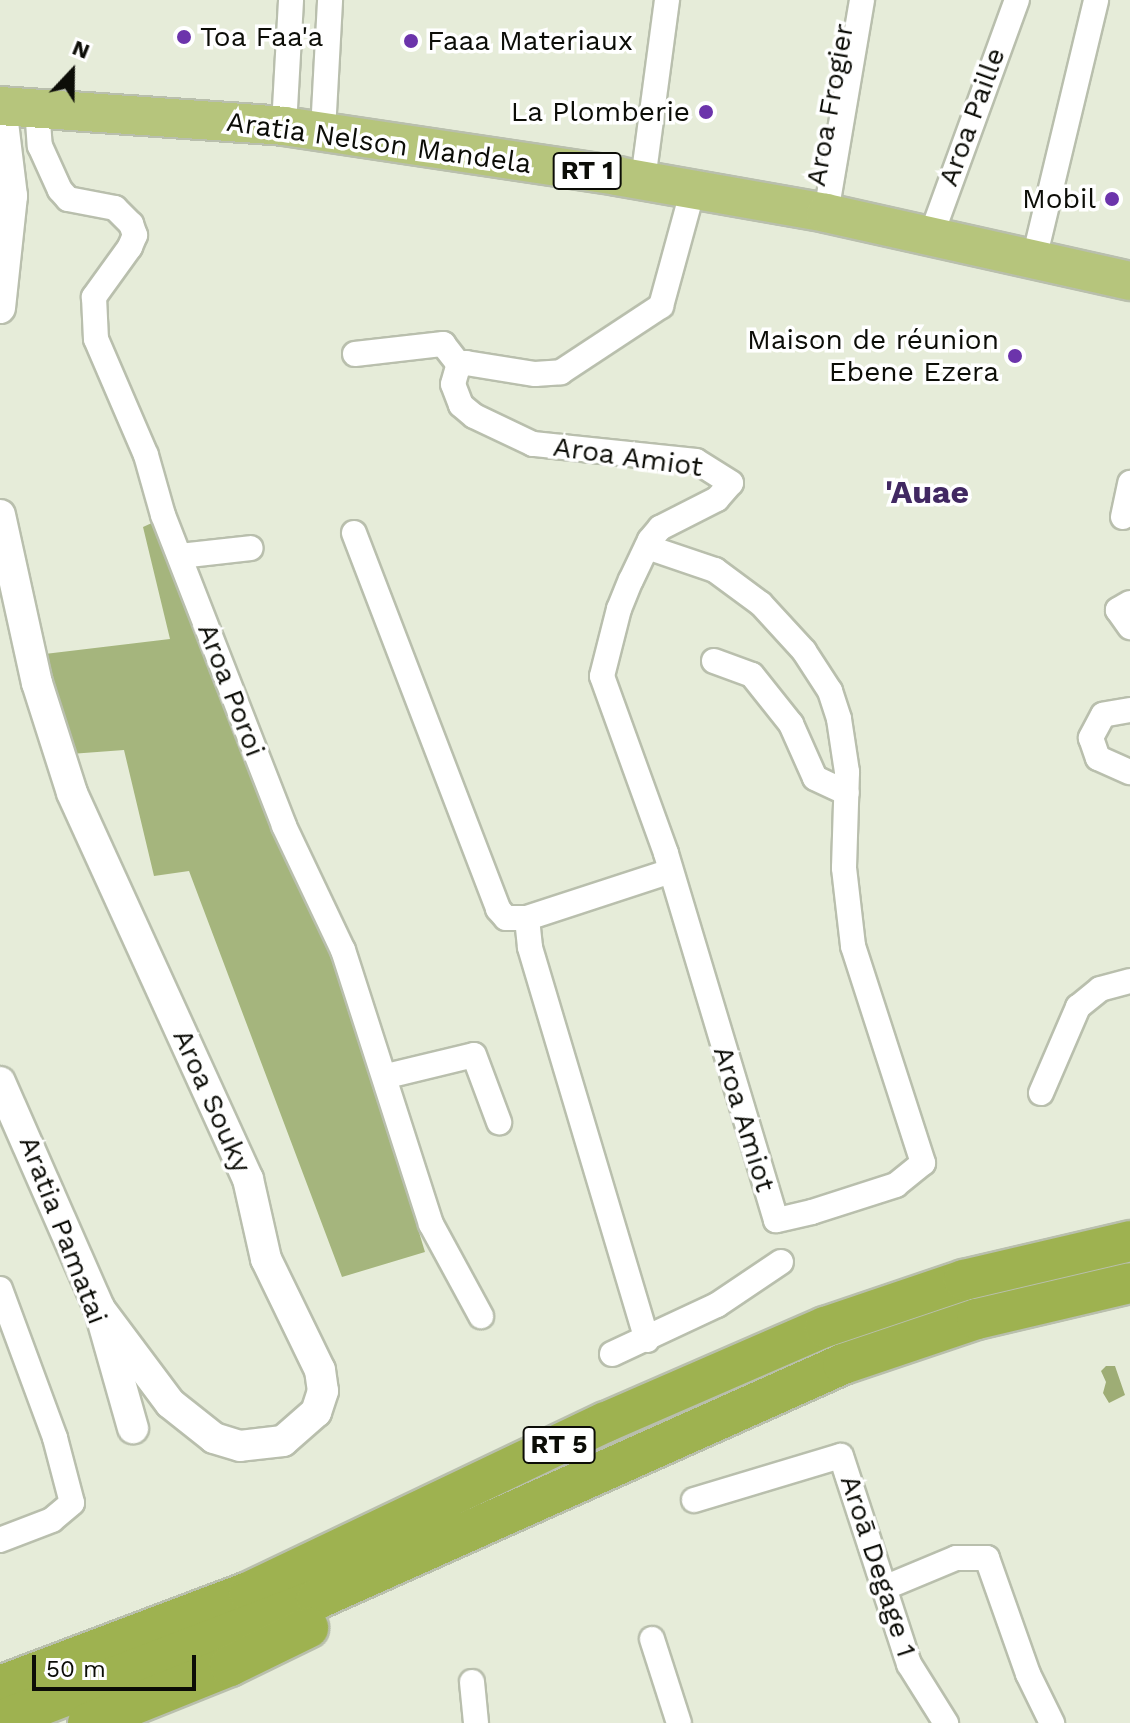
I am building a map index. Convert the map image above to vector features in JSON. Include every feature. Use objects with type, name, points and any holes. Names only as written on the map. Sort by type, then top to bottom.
[{"type":"highway","name":"RT 5","points":[[0,1686],[249,1592],[606,1422],[812,1332],[964,1280],[1130,1241]]},
{"type":"highway","name":"RT 5","points":[[0,1721],[317,1599],[843,1364],[977,1319],[1130,1283]]},
{"type":"highway","points":[[88,1723],[230,1666],[385,1590],[490,1521]]},
{"type":"main road","name":"Aratia Nelson Mandela","points":[[13,106],[284,126],[643,180],[819,211],[1130,281]]},
{"type":"street","points":[[284,126],[291,0]]},
{"type":"street","points":[[323,131],[330,0]]},
{"type":"street","points":[[643,180],[667,0]]},
{"type":"street","name":"Aroa Frogier","points":[[819,211],[848,0]]},
{"type":"street","points":[[819,211],[862,0]]},
{"type":"street","name":"Aroa Paille","points":[[931,236],[1017,0]]},
{"type":"street","points":[[1034,259],[1096,0]]},
{"type":"street","points":[[0,308],[12,196],[13,106]]},
{"type":"street","name":"Aroa Poroi","points":[[13,106],[40,146],[60,190],[77,202],[115,208],[131,224],[135,235],[130,247],[94,297],[96,339],[146,455],[180,556],[284,826],[343,950],[387,1076],[431,1224],[481,1316]]},
{"type":"street","points":[[355,354],[443,344],[460,366],[561,372],[628,331],[665,301],[693,189]]},
{"type":"street","name":"Aroa Amiot","points":[[460,366],[453,384],[461,405],[474,416],[533,444],[696,461],[728,477],[730,489],[717,499],[660,528],[647,547],[619,609],[602,676],[671,871],[776,1220],[896,1185],[923,1163],[853,946],[844,868],[846,754],[834,703],[790,633],[715,570],[647,547]]},
{"type":"street","points":[[1123,517],[1130,483]]},
{"type":"street","name":"Aroa Souky","points":[[0,515],[15,596],[68,783],[248,1179],[266,1259],[320,1370],[323,1391],[316,1412],[283,1441],[240,1446],[214,1438],[170,1403],[99,1308]]},
{"type":"street","points":[[354,533],[454,784],[498,909],[506,918],[527,918],[671,871]]},
{"type":"street","points":[[180,556],[251,548]]},
{"type":"street","points":[[1130,603],[1118,610],[1130,627]]},
{"type":"street","points":[[714,661],[752,675],[791,724],[815,778],[847,793]]},
{"type":"street","points":[[1130,710],[1103,715],[1091,738],[1098,758],[1130,772]]},
{"type":"street","points":[[527,918],[530,947],[647,1340]]},
{"type":"street","points":[[1041,1093],[1078,1007],[1100,989],[1130,981]]},
{"type":"street","points":[[387,1076],[474,1055],[499,1122]]},
{"type":"street","name":"Aratia Pamatai","points":[[0,1082],[99,1308],[133,1428]]},
{"type":"street","points":[[612,1354],[717,1305],[781,1262]]},
{"type":"street","points":[[0,1289],[55,1438],[72,1503],[52,1520],[0,1540]]},
{"type":"street","name":"Aroā Degage 1","points":[[694,1500],[841,1456],[909,1664],[946,1723]]},
{"type":"street","points":[[884,1588],[956,1558],[987,1558],[1028,1674],[1052,1723]]},
{"type":"street","points":[[652,1639],[679,1723]]},
{"type":"street","points":[[472,1682],[476,1723]]},
{"type":"shaded area","points":[[165,517],[337,961],[425,1252],[342,1277],[189,871],[154,876],[124,750],[57,755],[28,656],[170,639],[143,527]]},
{"type":"shaded area","points":[[1106,1366],[1115,1366],[1125,1395],[1109,1403],[1103,1393],[1106,1382],[1101,1371]]},
{"type":"place","name":"Toa Faa'a","points":[[184,37]]},
{"type":"place","name":"Faaa Materiaux","points":[[411,41]]},
{"type":"place","name":"La Plomberie","points":[[706,112]]},
{"type":"place","name":"Mobil","points":[[1112,199]]},
{"type":"place","name":"Maison de réunion Ebene Ezera","points":[[1015,356]]},
{"type":"district","name":"'Auae","points":[[927,492]]}]
